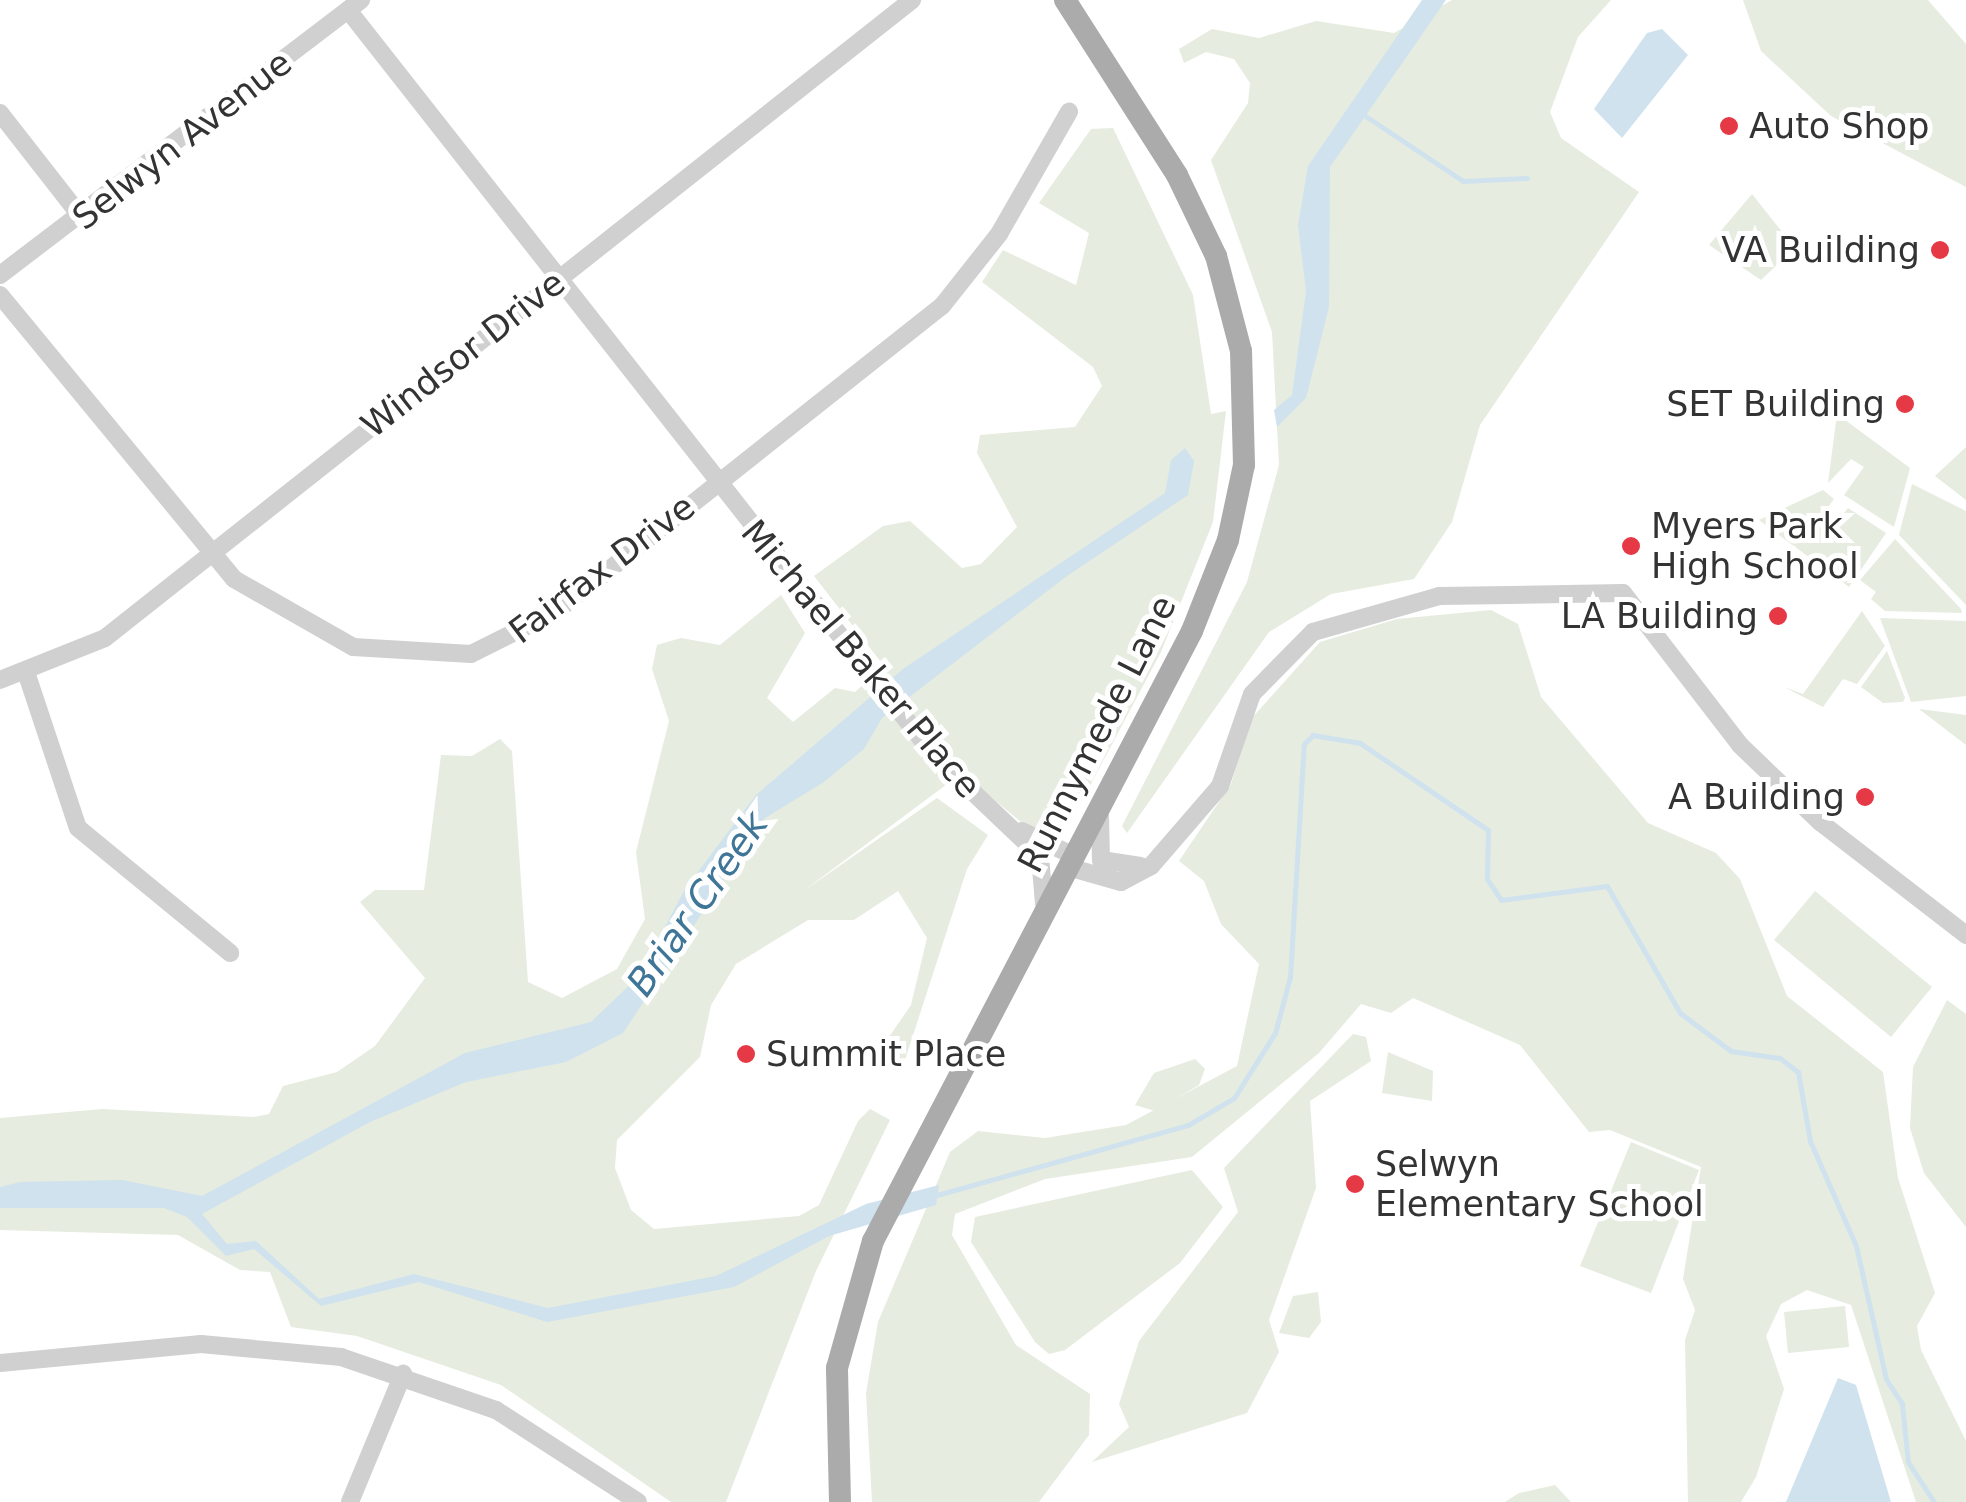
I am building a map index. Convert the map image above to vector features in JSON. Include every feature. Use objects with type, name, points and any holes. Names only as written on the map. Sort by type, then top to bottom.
[{"type":"main road","name":"Runnymede Lane","points":[[840,1502],[835,1389],[856,1288],[882,1220],[1102,805],[1214,581],[1239,492],[1247,416],[1235,320],[1210,243],[1065,0]]},
{"type":"street","name":"Windsor Drive","points":[[0,680],[94,646],[912,0]]},
{"type":"street","name":"Michael Baker Place","points":[[355,5],[558,280],[867,672],[917,734],[1045,864],[1039,922]]},
{"type":"street","name":"Selwyn Avenue","points":[[0,274],[82,218],[355,5]]},
{"type":"street","name":"Fairfax Drive","points":[[0,296],[208,556],[338,641],[388,655],[454,656],[534,626],[951,296],[1069,112]]},
{"type":"street","points":[[0,113],[82,218]]},
{"type":"street","points":[[1012,828],[1071,862],[1121,882],[1160,858],[1220,786],[1252,694],[1313,632],[1438,596],[1623,593],[1740,745],[1820,822],[1966,935]]},
{"type":"street","points":[[26,672],[78,828],[230,953]]},
{"type":"street","points":[[1102,805],[1096,845],[1104,863],[1127,869],[1160,858]]},
{"type":"street","points":[[0,1362],[201,1344],[310,1352],[403,1374],[517,1420],[638,1502]]},
{"type":"street","points":[[350,1502],[403,1374]]},
{"type":"shaded area","points":[[1452,0],[1611,0],[1578,37],[1550,112],[1561,138],[1639,192],[1480,425],[1452,522],[1414,579],[1331,594],[1269,632],[1127,833],[1122,826],[1247,582],[1279,465],[1272,332],[1211,160],[1248,103],[1250,83],[1234,59],[1206,52],[1184,63],[1179,49],[1212,29],[1259,38],[1316,21],[1394,33]]},
{"type":"shaded area","points":[[1743,0],[1928,0],[1966,44],[1966,187],[1831,116],[1761,51]]},
{"type":"shaded area","points":[[1113,128],[1193,295],[1211,414],[1226,411],[1213,522],[1161,652],[1067,829],[1049,834],[1021,822],[962,773],[802,892],[937,798],[988,835],[967,869],[904,1063],[895,1069],[880,1050],[911,1005],[927,938],[898,891],[854,920],[808,920],[736,964],[711,1005],[700,1057],[617,1140],[615,1168],[631,1210],[654,1229],[799,1216],[819,1205],[858,1121],[870,1109],[890,1120],[816,1271],[726,1502],[671,1502],[501,1385],[357,1336],[291,1327],[270,1272],[240,1270],[178,1235],[0,1230],[0,1118],[102,1109],[254,1117],[269,1114],[283,1086],[337,1072],[375,1046],[425,978],[360,902],[375,890],[424,890],[441,755],[472,756],[500,739],[512,751],[528,982],[562,998],[617,969],[645,919],[636,852],[669,721],[652,669],[657,645],[681,638],[720,645],[781,595],[805,633],[767,698],[793,722],[835,688],[855,692],[884,666],[814,576],[883,526],[910,521],[962,568],[981,564],[1017,527],[977,453],[980,435],[1075,427],[1102,386],[1093,367],[982,282],[1003,250],[1076,285],[1089,233],[1039,203],[1091,129]]},
{"type":"shaded area","points":[[1752,194],[1795,248],[1761,280],[1709,245]]},
{"type":"shaded area","points":[[1837,414],[1910,468],[1894,527],[1844,495],[1864,467],[1851,459],[1828,483]]},
{"type":"shaded area","points":[[1966,447],[1966,500],[1935,476]]},
{"type":"shaded area","points":[[1912,484],[1966,511],[1966,605],[1899,535]]},
{"type":"shaded area","points":[[1823,490],[1834,499],[1816,524],[1828,533],[1848,508],[1886,533],[1849,587],[1759,520]]},
{"type":"shaded area","points":[[1895,539],[1962,613],[1885,611],[1871,599],[1876,592],[1860,580]]},
{"type":"shaded area","points":[[1491,610],[1518,624],[1541,697],[1648,823],[1716,853],[1740,879],[1787,996],[1883,1072],[1898,1178],[1935,1293],[1917,1326],[1921,1350],[1966,1441],[1966,1502],[1916,1502],[1851,1305],[1807,1290],[1781,1304],[1766,1336],[1784,1389],[1756,1477],[1741,1502],[1688,1502],[1685,1340],[1695,1310],[1683,1279],[1701,1167],[1610,1130],[1589,1132],[1520,1045],[1413,998],[1391,1013],[1361,1004],[1319,1053],[1192,1157],[1045,1179],[955,1214],[952,1235],[1016,1345],[1090,1394],[1089,1435],[1039,1502],[872,1502],[866,1393],[878,1322],[950,1152],[978,1131],[1045,1138],[1126,1125],[1237,1066],[1259,964],[1221,924],[1204,881],[1179,861],[1231,784],[1251,719],[1320,642],[1397,619]]},
{"type":"shaded area","points":[[1862,611],[1885,646],[1857,684],[1843,679],[1823,707],[1784,687],[1803,694]]},
{"type":"shaded area","points":[[1880,618],[1966,621],[1966,696],[1911,702]]},
{"type":"shaded area","points":[[1887,651],[1905,698],[1903,702],[1883,703],[1861,687]]},
{"type":"shaded area","points":[[1919,709],[1966,715],[1966,745]]},
{"type":"shaded area","points":[[1815,891],[1932,987],[1891,1037],[1774,940]]},
{"type":"shaded area","points":[[1947,1000],[1966,1014],[1966,1227],[1924,1173],[1910,1128],[1913,1067]]},
{"type":"shaded area","points":[[1353,1034],[1366,1037],[1371,1061],[1310,1101],[1316,1188],[1269,1320],[1279,1352],[1247,1413],[1092,1462],[1129,1427],[1119,1404],[1139,1341],[1238,1212],[1224,1168]]},
{"type":"shaded area","points":[[1388,1052],[1433,1071],[1432,1101],[1382,1093]]},
{"type":"shaded area","points":[[1195,1059],[1205,1069],[1199,1085],[1155,1111],[1135,1105],[1154,1073]]},
{"type":"shaded area","points":[[1631,1142],[1699,1170],[1651,1293],[1580,1266]]},
{"type":"shaded area","points":[[1192,1170],[1223,1207],[1180,1263],[1065,1350],[1049,1354],[1035,1342],[971,1242],[975,1217]]},
{"type":"shaded area","points":[[1318,1292],[1321,1322],[1309,1338],[1279,1333],[1293,1296]]},
{"type":"shaded area","points":[[1845,1306],[1849,1347],[1788,1353],[1784,1312]]},
{"type":"shaded area","points":[[1555,1485],[1571,1502],[1505,1502],[1519,1493]]},
{"type":"water","points":[[1422,0],[1446,0],[1330,167],[1329,307],[1306,398],[1277,427],[1274,410],[1292,395],[1306,291],[1298,225],[1308,166]]},
{"type":"water","points":[[1662,29],[1688,55],[1622,138],[1594,109],[1647,33]]},
{"type":"water","name":"Briar Creek","points":[[1185,448],[1194,461],[1188,495],[1067,576],[882,718],[864,749],[824,782],[765,818],[623,1033],[566,1062],[466,1082],[370,1122],[202,1214],[227,1244],[256,1241],[319,1299],[414,1274],[548,1308],[716,1276],[866,1204],[939,1185],[936,1205],[829,1236],[734,1287],[547,1322],[419,1282],[321,1306],[254,1249],[226,1256],[187,1217],[164,1208],[0,1208],[0,1187],[20,1182],[122,1180],[202,1196],[465,1053],[591,1022],[639,976],[685,889],[756,795],[903,669],[1165,493],[1171,460]]},
{"type":"water","points":[[1838,1378],[1856,1385],[1891,1502],[1786,1502]]},
{"type":"waterway","points":[[1361,113],[1463,181],[1527,178]]},
{"type":"waterway","points":[[937,1195],[1188,1125],[1234,1098],[1275,1033],[1290,977],[1304,744],[1313,735],[1360,743],[1488,830],[1487,879],[1501,900],[1607,886],[1680,1013],[1731,1051],[1780,1058],[1798,1072],[1810,1141],[1856,1246],[1886,1379],[1902,1404],[1908,1462],[1934,1502]]},
{"type":"place","name":"Auto Shop","points":[[1729,126]]},
{"type":"place","name":"VA Building","points":[[1940,250]]},
{"type":"place","name":"SET Building","points":[[1905,404]]},
{"type":"place","name":"Myers Park High School","points":[[1631,546]]},
{"type":"place","name":"LA Building","points":[[1778,616]]},
{"type":"place","name":"A Building","points":[[1865,797]]},
{"type":"place","name":"Summit Place","points":[[746,1054]]},
{"type":"place","name":"Selwyn Elementary School","points":[[1355,1184]]}]
